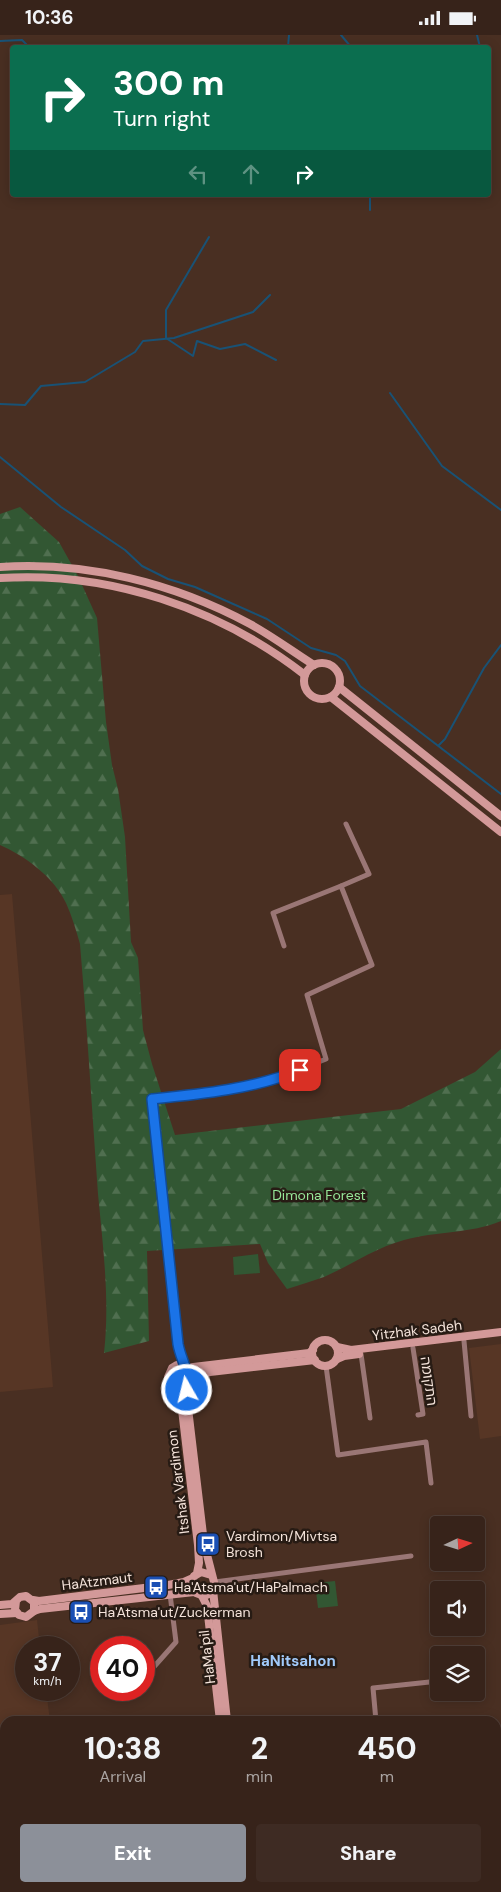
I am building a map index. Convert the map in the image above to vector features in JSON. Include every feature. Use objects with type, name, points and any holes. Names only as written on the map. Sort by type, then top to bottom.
[{"type":"street","points":[[0,567],[74,568],[112,574],[153,584],[196,599],[243,620],[314,665]]},
{"type":"street","points":[[0,579],[26,577],[73,580],[127,589],[163,600],[215,619],[245,634],[305,675]]},
{"type":"street","points":[[326,663],[336,670],[339,675],[339,687],[331,697],[320,699],[310,695],[304,686],[305,675],[314,665],[326,663]]},
{"type":"street","points":[[339,687],[501,816]]},
{"type":"street","points":[[331,697],[501,832]]},
{"type":"street","points":[[284,946],[273,913],[369,874],[346,824]]},
{"type":"street","points":[[189,1383],[188,1371],[182,1367],[178,1344],[152,1099],[224,1091],[287,1075],[326,1059],[307,995],[372,965],[341,886]]},
{"type":"street","name":"Yitzhak Sadeh","points":[[337,1347],[351,1350],[501,1332]]},
{"type":"street","name":"Yitzhak Sadeh","points":[[337,1359],[344,1356],[501,1337]]},
{"type":"street","points":[[313,1350],[315,1360],[319,1365],[332,1365],[337,1359],[337,1347],[330,1341],[322,1340],[309,1353],[182,1367],[170,1370],[168,1377],[176,1389],[184,1389],[197,1375],[210,1372],[315,1360]]},
{"type":"street","points":[[464,1341],[471,1416]]},
{"type":"street","name":"התקומה","points":[[413,1347],[423,1414],[418,1415]]},
{"type":"street","points":[[361,1354],[370,1417]]},
{"type":"street","points":[[326,1366],[338,1455],[426,1442],[431,1483]]},
{"type":"street","name":"Itshak Vardimon","points":[[189,1383],[187,1400],[204,1543],[213,1578]]},
{"type":"street","name":"Itshak Vardimon","points":[[176,1389],[181,1401],[198,1545],[195,1575]]},
{"type":"street","points":[[213,1578],[213,1590],[208,1595],[202,1596],[194,1592],[191,1587],[195,1575],[205,1572],[213,1578],[411,1556]]},
{"type":"street","name":"HaAtzmaut","points":[[33,1600],[39,1601],[168,1585],[184,1582],[195,1575]]},
{"type":"street","name":"HaMa'pil","points":[[213,1590],[226,1716]]},
{"type":"street","name":"HaAtzmaut","points":[[34,1611],[194,1592]]},
{"type":"street","points":[[155,1666],[176,1642],[170,1594]]},
{"type":"street","points":[[0,1605],[16,1601],[23,1596],[33,1600],[35,1605],[34,1611],[26,1617],[17,1613],[0,1614]]},
{"type":"street","name":"HaMa'pil","points":[[202,1596],[207,1606],[219,1716]]},
{"type":"street","points":[[16,1601],[17,1613]]},
{"type":"street","points":[[376,1716],[373,1688],[430,1682]]},
{"type":"shaded area","points":[[12,894],[53,1387],[0,1392],[0,895]]},
{"type":"shaded area","points":[[501,1344],[501,1436],[480,1439],[469,1348]]},
{"type":"shaded area","points":[[37,1620],[39,1636],[15,1636],[15,1701],[47,1701],[49,1716],[0,1716],[0,1625]]},
{"type":"green space","name":"Dimona Forest","points":[[20,507],[59,542],[78,576],[97,618],[106,722],[125,837],[131,942],[138,958],[143,1030],[175,1135],[401,1109],[475,1072],[501,1049],[501,1221],[477,1228],[416,1237],[393,1243],[324,1277],[287,1289],[268,1263],[260,1244],[147,1251],[149,1341],[104,1353],[106,1333],[105,1273],[80,944],[74,923],[61,893],[38,868],[0,845],[0,514]]},
{"type":"green space","points":[[258,1254],[260,1273],[234,1275],[233,1257]]},
{"type":"green space","points":[[335,1581],[338,1606],[318,1608],[315,1583]]},
{"type":"waterway","points":[[288,45],[289,35]]},
{"type":"waterway","points":[[341,35],[349,45]]},
{"type":"waterway","points":[[477,35],[480,45]]},
{"type":"waterway","points":[[0,41],[22,40],[27,45]]},
{"type":"waterway","points":[[370,197],[370,210]]},
{"type":"waterway","points":[[209,237],[166,310],[166,338],[193,356],[197,341],[220,349],[245,344],[276,360]]},
{"type":"waterway","points":[[0,404],[25,405],[41,386],[85,382],[135,352],[143,341],[174,338],[253,312],[270,295]]},
{"type":"waterway","points":[[390,393],[442,466],[501,510]]},
{"type":"waterway","points":[[0,457],[61,507],[125,550],[142,566],[168,579],[195,587],[267,619],[311,648],[336,655],[345,661],[360,686],[501,794]]},
{"type":"waterway","points":[[439,745],[445,739],[484,668],[501,645]]},
{"type":"place","name":"Vardimon/Mivtsa Brosh","points":[[208,1544]]},
{"type":"place","name":"Ha'Atsma'ut/HaPalmach","points":[[156,1587]]},
{"type":"place","name":"Ha'Atsma'ut/Zuckerman","points":[[81,1612]]},
{"type":"district","name":"HaNitsahon","points":[[293,1661]]},
{"type":"route","points":[[187,1390],[189,1382],[188,1371],[182,1363],[178,1344],[152,1099],[224,1091],[300,1070]]}]
